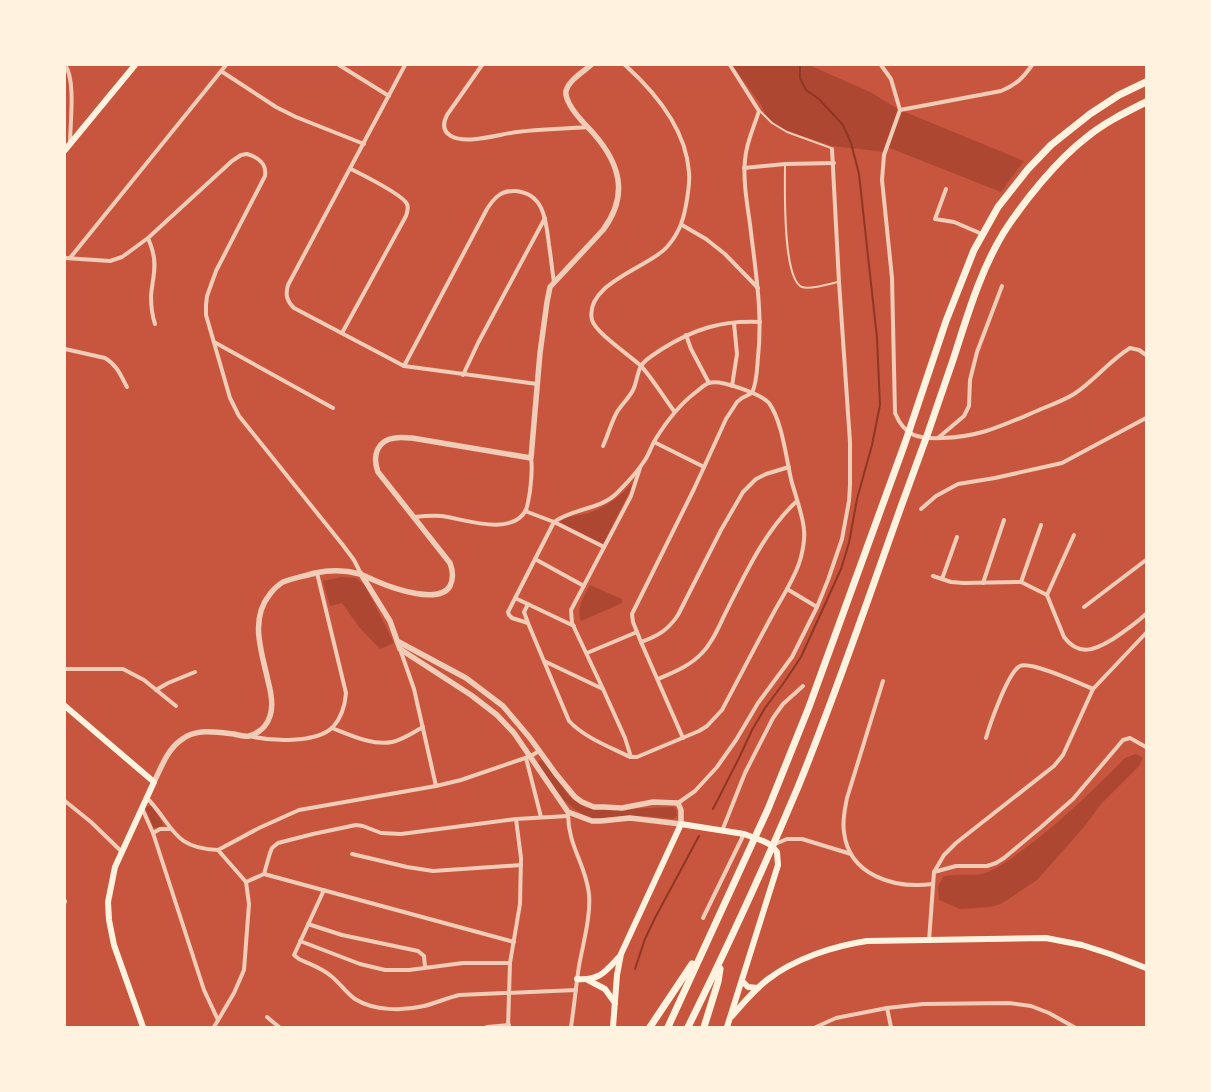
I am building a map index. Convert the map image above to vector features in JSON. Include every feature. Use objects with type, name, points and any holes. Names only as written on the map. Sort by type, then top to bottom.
[{"type":"highway","points":[[668,1027],[768,809],[809,707],[905,443],[962,280],[982,234],[998,207],[1008,194],[1051,145],[1090,114],[1119,95],[1146,82]]},
{"type":"highway","points":[[688,1027],[721,960],[776,839],[837,686],[971,305],[984,272],[1003,234],[1014,218],[1066,155],[1088,136],[1146,102]]},
{"type":"highway","points":[[650,1027],[703,949]]},
{"type":"highway","points":[[704,1027],[718,982],[721,960]]},
{"type":"main road","points":[[65,150],[135,65]]},
{"type":"main road","points":[[65,706],[154,782],[121,851],[115,867],[108,902],[109,920],[119,960],[143,1027]]},
{"type":"main road","points":[[613,1027],[617,976],[621,954],[681,824],[744,834],[771,845],[777,852],[778,866],[726,1027]]},
{"type":"main road","points":[[729,1020],[768,979],[796,963],[828,949],[867,941],[1046,938],[1082,945],[1146,968]]},
{"type":"main road","points":[[588,980],[601,974],[621,954]]},
{"type":"main road","points":[[577,979],[588,980],[604,989],[615,1003]]},
{"type":"main road","points":[[742,981],[748,987],[758,988]]},
{"type":"street","points":[[65,65],[70,75],[71,88],[70,144]]},
{"type":"street","points":[[70,258],[226,65]]},
{"type":"street","points":[[339,65],[389,96]]},
{"type":"street","points":[[405,65],[288,285],[286,292],[289,303],[294,308],[404,366],[537,384]]},
{"type":"street","points":[[482,65],[447,115],[444,128],[446,133],[450,136],[461,139],[474,139],[518,132],[588,127]]},
{"type":"street","points":[[414,517],[443,516],[478,523],[499,524],[512,521],[525,511],[528,504],[532,474],[531,458],[537,384],[550,287],[610,222],[618,202],[619,186],[617,171],[606,149],[573,110],[566,98],[568,86],[591,65]]},
{"type":"street","points":[[625,65],[651,90],[667,112],[684,146],[690,174],[687,199],[682,225],[675,237],[665,249],[644,264],[608,285],[596,299],[593,306],[592,320],[599,331],[641,366],[674,411]]},
{"type":"street","points":[[683,738],[631,616],[704,468],[729,412],[742,398],[752,393],[756,381],[760,322],[758,289],[744,168],[746,150],[759,111],[730,65]]},
{"type":"street","points":[[881,65],[892,79],[900,110],[884,155],[882,180],[892,278],[895,414],[904,427],[913,435],[921,438],[963,437],[979,434],[1002,426],[1072,395],[1088,384],[1130,348],[1139,350],[1146,354]]},
{"type":"street","points":[[900,110],[1001,91],[1012,87],[1020,81],[1032,65]]},
{"type":"street","points":[[221,71],[276,107],[296,117],[364,144]]},
{"type":"street","points":[[397,641],[466,678],[503,706],[575,797],[588,805],[622,808],[653,802],[678,803],[695,791],[717,767],[727,754],[758,703],[792,658],[817,607],[828,580],[842,539],[849,502],[850,442],[832,149]]},
{"type":"street","points":[[65,258],[110,261],[116,260],[148,238],[232,161],[249,154],[260,160],[264,166],[264,179],[216,271],[207,296],[206,312],[214,342],[230,398],[239,416],[354,560],[390,621],[414,690],[436,786]]},
{"type":"street","points":[[744,168],[784,164],[834,163]]},
{"type":"street","points":[[342,333],[408,210],[407,204],[398,196],[351,169]]},
{"type":"street","points":[[946,189],[936,219],[954,222],[982,234]]},
{"type":"street","points":[[404,366],[487,209],[496,196],[511,191],[527,194],[536,201],[542,209],[546,218],[554,282]]},
{"type":"street","points":[[462,375],[546,218]]},
{"type":"street","points":[[682,225],[706,239],[725,254],[758,289]]},
{"type":"street","points":[[148,238],[152,249],[155,268],[151,296],[155,324]]},
{"type":"street","points":[[938,438],[964,416],[969,406],[970,380],[977,352],[1002,286]]},
{"type":"street","points":[[603,446],[617,412],[634,388],[641,366],[656,353],[697,330],[734,323],[760,322]]},
{"type":"street","points":[[732,386],[737,354],[734,323]]},
{"type":"street","points":[[686,336],[691,349],[709,383]]},
{"type":"street","points":[[214,342],[333,408]]},
{"type":"street","points":[[65,349],[105,358],[110,361],[117,368],[127,387]]},
{"type":"street","points":[[528,604],[524,612],[569,721],[584,734],[631,757],[637,757],[699,731],[706,726],[722,710],[787,589],[804,548],[804,530],[788,467],[786,453],[774,411],[768,402],[752,393],[732,386],[709,383],[674,411],[654,442],[641,466],[630,496],[571,610],[572,622],[625,738],[631,757]]},
{"type":"street","points":[[921,509],[936,496],[958,484],[995,478],[1062,463],[1146,418]]},
{"type":"street","points":[[248,736],[261,730],[270,717],[272,708],[272,696],[258,635],[258,622],[265,600],[281,583],[317,573],[338,571],[361,574],[388,586],[422,594],[437,595],[448,588],[453,579],[453,572],[450,563],[378,472],[375,456],[380,445],[386,440],[396,438],[412,438],[531,458]]},
{"type":"street","points":[[654,442],[704,468]]},
{"type":"street","points":[[528,623],[512,618],[509,615],[510,608],[554,522],[564,516],[588,509],[616,494],[641,466]]},
{"type":"street","points":[[641,642],[662,632],[671,625],[678,615],[721,530],[743,492],[756,479],[788,467]]},
{"type":"street","points":[[658,679],[683,668],[703,652],[710,642],[764,541],[784,512],[797,501]]},
{"type":"street","points":[[525,511],[554,522],[604,547]]},
{"type":"street","points":[[983,583],[1004,520]]},
{"type":"street","points":[[1021,582],[1041,525]]},
{"type":"street","points":[[1047,595],[1074,535]]},
{"type":"street","points":[[942,579],[957,537]]},
{"type":"street","points":[[535,559],[584,586]]},
{"type":"street","points":[[1084,607],[1146,560]]},
{"type":"street","points":[[154,782],[167,755],[173,747],[190,735],[202,732],[215,732],[268,740],[306,738],[318,735],[332,728],[341,716],[345,704],[346,693],[317,573]]},
{"type":"street","points":[[933,576],[951,582],[1021,582],[1047,595],[1064,637],[1068,643],[1077,649],[1088,650],[1099,647],[1129,629],[1146,614]]},
{"type":"street","points":[[787,589],[817,607]]},
{"type":"street","points":[[515,598],[574,626]]},
{"type":"street","points":[[587,653],[637,632]]},
{"type":"street","points":[[929,941],[934,872],[944,855],[956,843],[1054,766],[1063,755],[1093,689],[1146,634]]},
{"type":"street","points":[[400,649],[471,695],[497,715],[514,733],[528,757],[568,814],[569,834],[587,881],[589,895],[589,909],[577,979],[571,1027]]},
{"type":"street","points":[[544,661],[603,689]]},
{"type":"street","points":[[986,738],[993,717],[1011,676],[1020,666],[1025,665],[1055,673],[1093,689]]},
{"type":"street","points":[[65,669],[123,669],[135,675],[176,706]]},
{"type":"street","points":[[156,690],[168,683],[195,672]]},
{"type":"street","points":[[883,681],[853,778],[844,817],[843,831],[851,854],[865,871],[880,879],[903,885],[920,886],[933,884]]},
{"type":"street","points":[[722,830],[745,773],[773,718],[783,704],[803,686]]},
{"type":"street","points":[[332,728],[373,742],[388,743],[399,740],[423,727]]},
{"type":"street","points":[[934,872],[956,866],[986,866],[996,863],[1040,828],[1073,799],[1124,740],[1130,738],[1146,747]]},
{"type":"street","points":[[147,798],[159,812],[170,829],[185,842],[204,850],[218,850],[259,828],[299,810],[436,786],[461,780],[528,757],[539,751]]},
{"type":"street","points":[[528,757],[541,817]]},
{"type":"street","points":[[65,801],[121,851]]},
{"type":"street","points":[[264,874],[270,853],[274,846],[281,842],[359,825],[381,833],[401,834],[516,819],[568,814],[592,821],[630,818],[681,824],[681,810],[678,803]]},
{"type":"street","points":[[142,807],[153,833],[204,990],[218,1020]]},
{"type":"street","points":[[487,1027],[508,1026],[510,963],[520,904],[521,865],[516,819]]},
{"type":"street","points":[[153,833],[160,829],[170,829]]},
{"type":"street","points":[[703,918],[744,834]]},
{"type":"street","points":[[771,845],[787,838],[802,839],[851,854]]},
{"type":"street","points":[[214,1027],[234,993],[244,970],[248,904],[246,882],[218,850]]},
{"type":"street","points":[[352,854],[407,867],[432,871],[521,865]]},
{"type":"street","points":[[246,882],[264,874],[514,942]]},
{"type":"street","points":[[324,890],[294,955],[331,976],[356,999],[371,1005],[387,1008],[408,1008],[424,1006],[459,995],[576,990]]},
{"type":"street","points":[[308,924],[342,935],[418,951],[424,956],[426,967]]},
{"type":"street","points":[[300,941],[374,968],[398,971],[463,963],[510,963]]},
{"type":"street","points":[[816,1027],[836,1018],[887,1008],[923,1004],[1017,1004],[1031,1006],[1049,1013],[1074,1027]]},
{"type":"street","points":[[887,1008],[890,1027]]},
{"type":"street","points":[[267,1017],[279,1027]]},
{"type":"lane","points":[[759,111],[772,123],[787,132],[832,149]]},
{"type":"lane","points":[[784,164],[786,226],[792,277],[801,286],[808,288],[839,282]]},
{"type":"shaded area","points":[[732,65],[809,65],[870,92],[900,110],[1024,161],[1001,192],[887,147],[885,152],[832,146],[785,130],[766,117],[762,106]]},
{"type":"shaded area","points":[[632,483],[631,489],[603,544],[560,522],[565,518],[589,513],[607,505],[623,493]]},
{"type":"shaded area","points":[[341,577],[356,578],[365,585],[394,643],[380,649],[359,627],[342,603],[330,606],[323,581]]},
{"type":"shaded area","points":[[590,585],[622,599],[622,603],[581,621],[579,611],[580,607]]},
{"type":"shaded area","points":[[1136,754],[1143,758],[1139,766],[1101,804],[1084,827],[1037,880],[1001,904],[990,907],[960,909],[939,900],[938,886],[943,877],[983,874],[1003,864],[1038,839],[1064,817],[1125,758]]},
{"type":"shaded area","points":[[539,760],[543,761],[569,796],[586,808],[603,810],[673,807],[676,809],[677,816],[673,819],[646,816],[595,819],[584,815],[568,804],[556,790],[538,764]]},
{"type":"shaded area","points":[[152,806],[163,826],[153,827],[146,810],[146,807]]},
{"type":"waterway","points":[[713,809],[752,730],[765,708],[801,657],[841,569],[849,543],[857,499],[872,445],[880,405],[877,338],[859,174],[851,143],[843,125],[819,99],[806,90],[800,78],[800,65]]},
{"type":"waterway","points":[[635,969],[645,939],[655,918],[699,836]]}]
